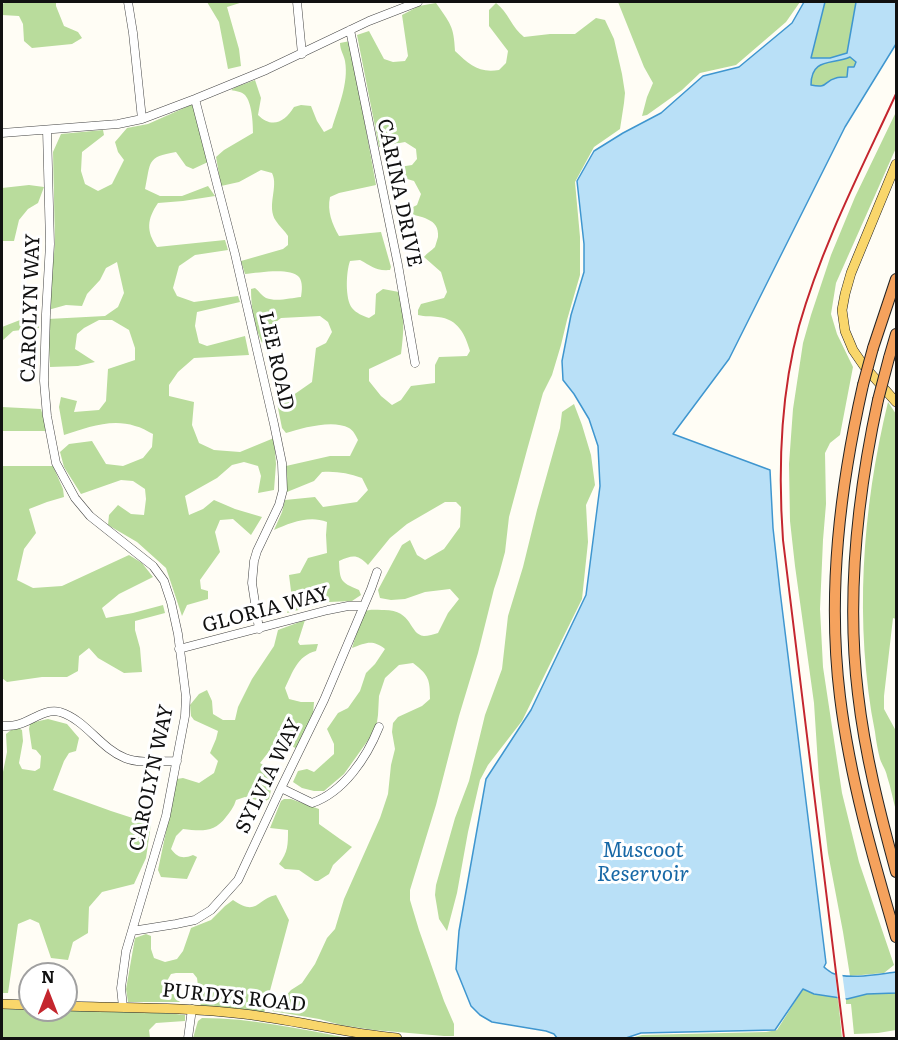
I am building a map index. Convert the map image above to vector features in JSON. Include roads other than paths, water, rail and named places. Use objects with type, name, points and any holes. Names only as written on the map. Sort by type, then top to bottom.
[{"type":"highway","points":[[897,279],[863,385],[848,462],[838,536],[835,584],[840,696],[852,770],[869,844],[897,937]]},
{"type":"highway","points":[[897,334],[878,400],[864,473],[853,584],[858,694],[869,767],[897,872]]},
{"type":"main road","points":[[897,164],[851,273],[844,294],[842,316],[846,336],[853,350],[864,366],[897,402]]},
{"type":"main road","points":[[2,1004],[18,1005]]},
{"type":"main road","name":"PURDYS ROAD","points":[[78,1006],[192,1010],[266,1017],[397,1038]]},
{"type":"street","points":[[128,2],[142,119]]},
{"type":"street","points":[[297,2],[302,54]]},
{"type":"street","points":[[2,133],[118,124],[142,119],[302,54],[350,30],[418,2]]},
{"type":"street","name":"CARINA DRIVE","points":[[350,30],[416,363]]},
{"type":"street","name":"LEE ROAD","points":[[195,99],[235,254],[282,463],[283,490],[279,505],[254,561],[252,583],[259,629]]},
{"type":"street","name":"CAROLYN WAY","points":[[48,130],[50,244],[44,381],[56,463],[75,498],[90,516],[153,566],[164,580],[178,633],[186,697],[185,716],[166,816],[126,951],[121,988],[123,1007]]},
{"type":"street","name":"SYLVIA WAY","points":[[132,931],[195,920],[211,910],[238,880],[324,700],[376,572]]},
{"type":"street","name":"GLORIA WAY","points":[[179,650],[328,610],[363,606]]},
{"type":"street","points":[[2,726],[15,725],[50,711],[59,712],[73,718],[112,751],[127,758],[145,761],[177,761]]},
{"type":"street","points":[[281,788],[312,803],[324,799],[336,790],[365,756],[379,727]]},
{"type":"street","points":[[188,1038],[192,1010]]},
{"type":"water","name":"Muscoot Reservoir","points":[[804,2],[825,2],[811,58],[830,58],[847,53],[856,2],[896,2],[896,44],[845,127],[729,359],[673,434],[770,470],[773,528],[826,963],[824,967],[832,973],[846,976],[896,972],[896,993],[867,994],[847,999],[814,994],[803,989],[775,1030],[641,1033],[626,1038],[557,1038],[546,1031],[492,1022],[471,1006],[456,969],[459,931],[486,779],[531,710],[586,595],[600,486],[598,446],[589,419],[563,380],[562,361],[571,315],[584,272],[584,244],[577,181],[594,151],[661,113],[703,76],[739,67],[792,23]],"holes":[[[850,57],[856,62],[854,67],[848,67],[847,77],[832,79],[821,86],[811,85],[815,70],[824,63]]]},
{"type":"railway","points":[[844,1038],[783,540],[782,433],[793,352],[808,296],[843,208],[896,94]]}]
